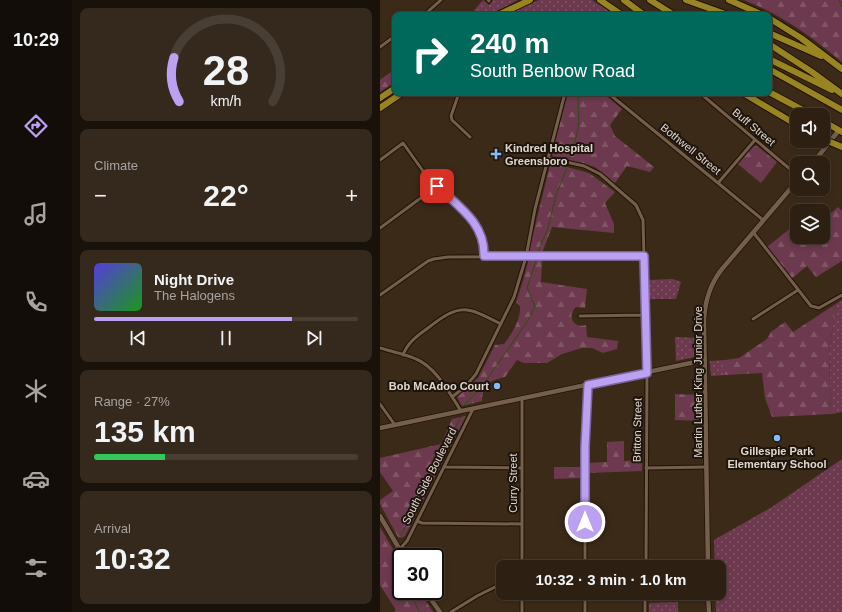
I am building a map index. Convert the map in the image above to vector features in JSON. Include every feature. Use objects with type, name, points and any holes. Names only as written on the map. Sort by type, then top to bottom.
[{"type":"highway","points":[[504,12],[530,0]]},
{"type":"highway","points":[[600,0],[618,12]]},
{"type":"highway","points":[[624,0],[640,12]]},
{"type":"highway","points":[[686,0],[719,12]]},
{"type":"highway","points":[[729,0],[756,12]]},
{"type":"highway","points":[[652,2],[669,12]]},
{"type":"highway","points":[[708,8],[715,12]]},
{"type":"highway","points":[[772,20],[789,29],[842,69]]},
{"type":"highway","points":[[772,34],[810,50],[835,63]]},
{"type":"highway","points":[[772,46],[842,94]]},
{"type":"highway","points":[[772,60],[842,94]]},
{"type":"highway","points":[[772,71],[840,109]]},
{"type":"highway","points":[[380,98],[392,90]]},
{"type":"highway","points":[[772,94],[799,108]]},
{"type":"highway","points":[[380,108],[398,96]]},
{"type":"highway","points":[[748,96],[790,121]]},
{"type":"highway","points":[[830,125],[841,131]]},
{"type":"highway","points":[[830,142],[842,147]]},
{"type":"main road","points":[[818,156],[841,131]]},
{"type":"main road","name":"Martin Luther King Junior Drive","points":[[708,560],[705,311],[708,295],[711,285],[722,269],[790,189]]},
{"type":"main road","points":[[380,428],[705,360]]},
{"type":"main road","points":[[380,516],[398,548]]},
{"type":"main road","points":[[431,600],[440,612]]},
{"type":"main road","points":[[708,600],[709,612]]},
{"type":"street","points":[[427,12],[441,0]]},
{"type":"street","points":[[380,47],[392,38]]},
{"type":"street","points":[[458,96],[451,116],[452,120],[470,137]]},
{"type":"street","points":[[452,397],[476,374],[514,297],[526,257],[548,158],[564,96]]},
{"type":"street","name":"Bothwell Street","points":[[612,96],[763,220]]},
{"type":"street","name":"Buff Street","points":[[704,96],[790,169]]},
{"type":"street","points":[[718,182],[755,140]]},
{"type":"street","points":[[380,160],[403,143],[428,178],[477,225],[484,245],[484,256]]},
{"type":"street","name":"Britton Street","points":[[548,158],[584,166],[592,170],[636,205],[643,220],[647,373],[646,560]]},
{"type":"street","points":[[380,228],[437,186]]},
{"type":"street","points":[[753,232],[811,306],[820,308],[842,295]]},
{"type":"street","points":[[380,294],[417,268],[434,259],[484,256],[644,256]]},
{"type":"street","points":[[753,319],[798,290]]},
{"type":"street","points":[[403,355],[407,346],[414,339],[452,311],[460,310],[477,312],[501,324]]},
{"type":"street","points":[[580,316],[646,315]]},
{"type":"street","points":[[380,350],[417,359],[426,365],[435,373],[461,411]]},
{"type":"street","points":[[585,560],[585,447],[588,385]]},
{"type":"street","name":"Curry Street","points":[[522,399],[522,560]]},
{"type":"street","points":[[380,404],[395,425]]},
{"type":"street","name":"South Side Boulevard","points":[[401,548],[407,541],[473,408]]},
{"type":"street","points":[[445,467],[522,468]]},
{"type":"street","points":[[646,468],[708,467]]},
{"type":"street","points":[[417,521],[422,523],[522,524]]},
{"type":"street","points":[[451,612],[496,586]]},
{"type":"street","points":[[522,600],[522,612]]},
{"type":"street","points":[[585,600],[585,612]]},
{"type":"street","points":[[645,612],[646,600]]},
{"type":"green space","points":[[483,0],[489,5],[493,0],[518,0],[495,12],[473,12]]},
{"type":"green space","points":[[539,0],[592,0],[610,12],[510,12]]},
{"type":"green space","points":[[744,0],[842,0],[842,62],[783,19],[772,12]]},
{"type":"green space","points":[[392,71],[392,84],[380,92],[380,80]]},
{"type":"green space","points":[[567,96],[607,96],[622,109],[610,125],[615,136],[654,167],[650,172],[627,166],[615,183],[595,167],[553,156],[552,154]]},
{"type":"green space","points":[[754,146],[757,146],[777,162],[761,183],[738,164]]},
{"type":"green space","points":[[552,163],[589,173],[615,192],[605,203],[614,224],[614,233],[552,227],[542,253],[531,253],[529,251],[550,165]]},
{"type":"green space","points":[[838,207],[842,211],[842,261],[816,277],[807,266],[791,279],[767,247],[790,229],[790,244],[830,244],[830,214]]},
{"type":"green space","points":[[529,260],[542,261],[541,282],[587,289],[585,308],[576,307],[572,314],[573,321],[578,325],[586,325],[587,337],[618,341],[617,349],[603,353],[592,348],[582,348],[562,354],[547,363],[524,363],[517,360],[505,377],[491,382],[485,387],[482,401],[462,406],[457,397],[478,378],[495,345],[504,344],[515,326],[520,311],[520,306],[516,302]]},
{"type":"green space","points":[[673,279],[681,282],[676,299],[648,299],[648,280]]},
{"type":"green space","points":[[842,300],[842,412],[831,414],[829,352],[836,304]]},
{"type":"green space","points":[[836,304],[829,352],[831,414],[772,417],[765,398],[762,373],[725,375],[725,360],[739,358],[767,339],[771,332],[785,322],[793,332]]},
{"type":"green space","points":[[675,337],[700,338],[700,355],[676,361]]},
{"type":"green space","points":[[725,360],[725,375],[711,376],[710,361]]},
{"type":"green space","points":[[675,394],[701,395],[701,421],[675,420]]},
{"type":"green space","points":[[466,416],[405,536],[401,538],[398,537],[380,504],[380,500],[393,491],[380,472],[380,458],[441,444],[452,419]]},
{"type":"green space","points":[[624,441],[624,461],[642,460],[642,471],[588,473],[588,463],[607,462],[607,442]]},
{"type":"green space","points":[[842,459],[842,612],[716,612],[715,600],[726,600],[726,560],[715,560],[714,540],[772,507]]},
{"type":"green space","points":[[554,467],[581,467],[581,478],[554,479]]},
{"type":"green space","points":[[380,527],[392,548],[392,600],[425,600],[433,612],[394,612],[396,610],[380,585]]},
{"type":"green space","points":[[678,602],[678,612],[649,612],[649,603]]},
{"type":"waterway","points":[[839,0],[842,7]]},
{"type":"waterway","points":[[569,159],[579,122],[579,96]]},
{"type":"waterway","points":[[538,252],[548,228],[556,195],[567,168]]},
{"type":"waterway","points":[[464,405],[481,388],[529,319],[535,306],[527,288],[536,261]]},
{"type":"waterway","points":[[401,535],[432,467],[442,455],[460,418]]},
{"type":"waterway","points":[[414,600],[419,612]]},
{"type":"place","name":"Kindred Hospital Greensboro","points":[[496,154]]},
{"type":"place","name":"Bob McAdoo Court","points":[[497,386]]},
{"type":"place","name":"Gillespie Park Elementary School","points":[[777,438]]},
{"type":"route","points":[[437,186],[477,225],[484,245],[484,256],[644,256],[647,373],[588,385],[585,447],[585,522]]}]
